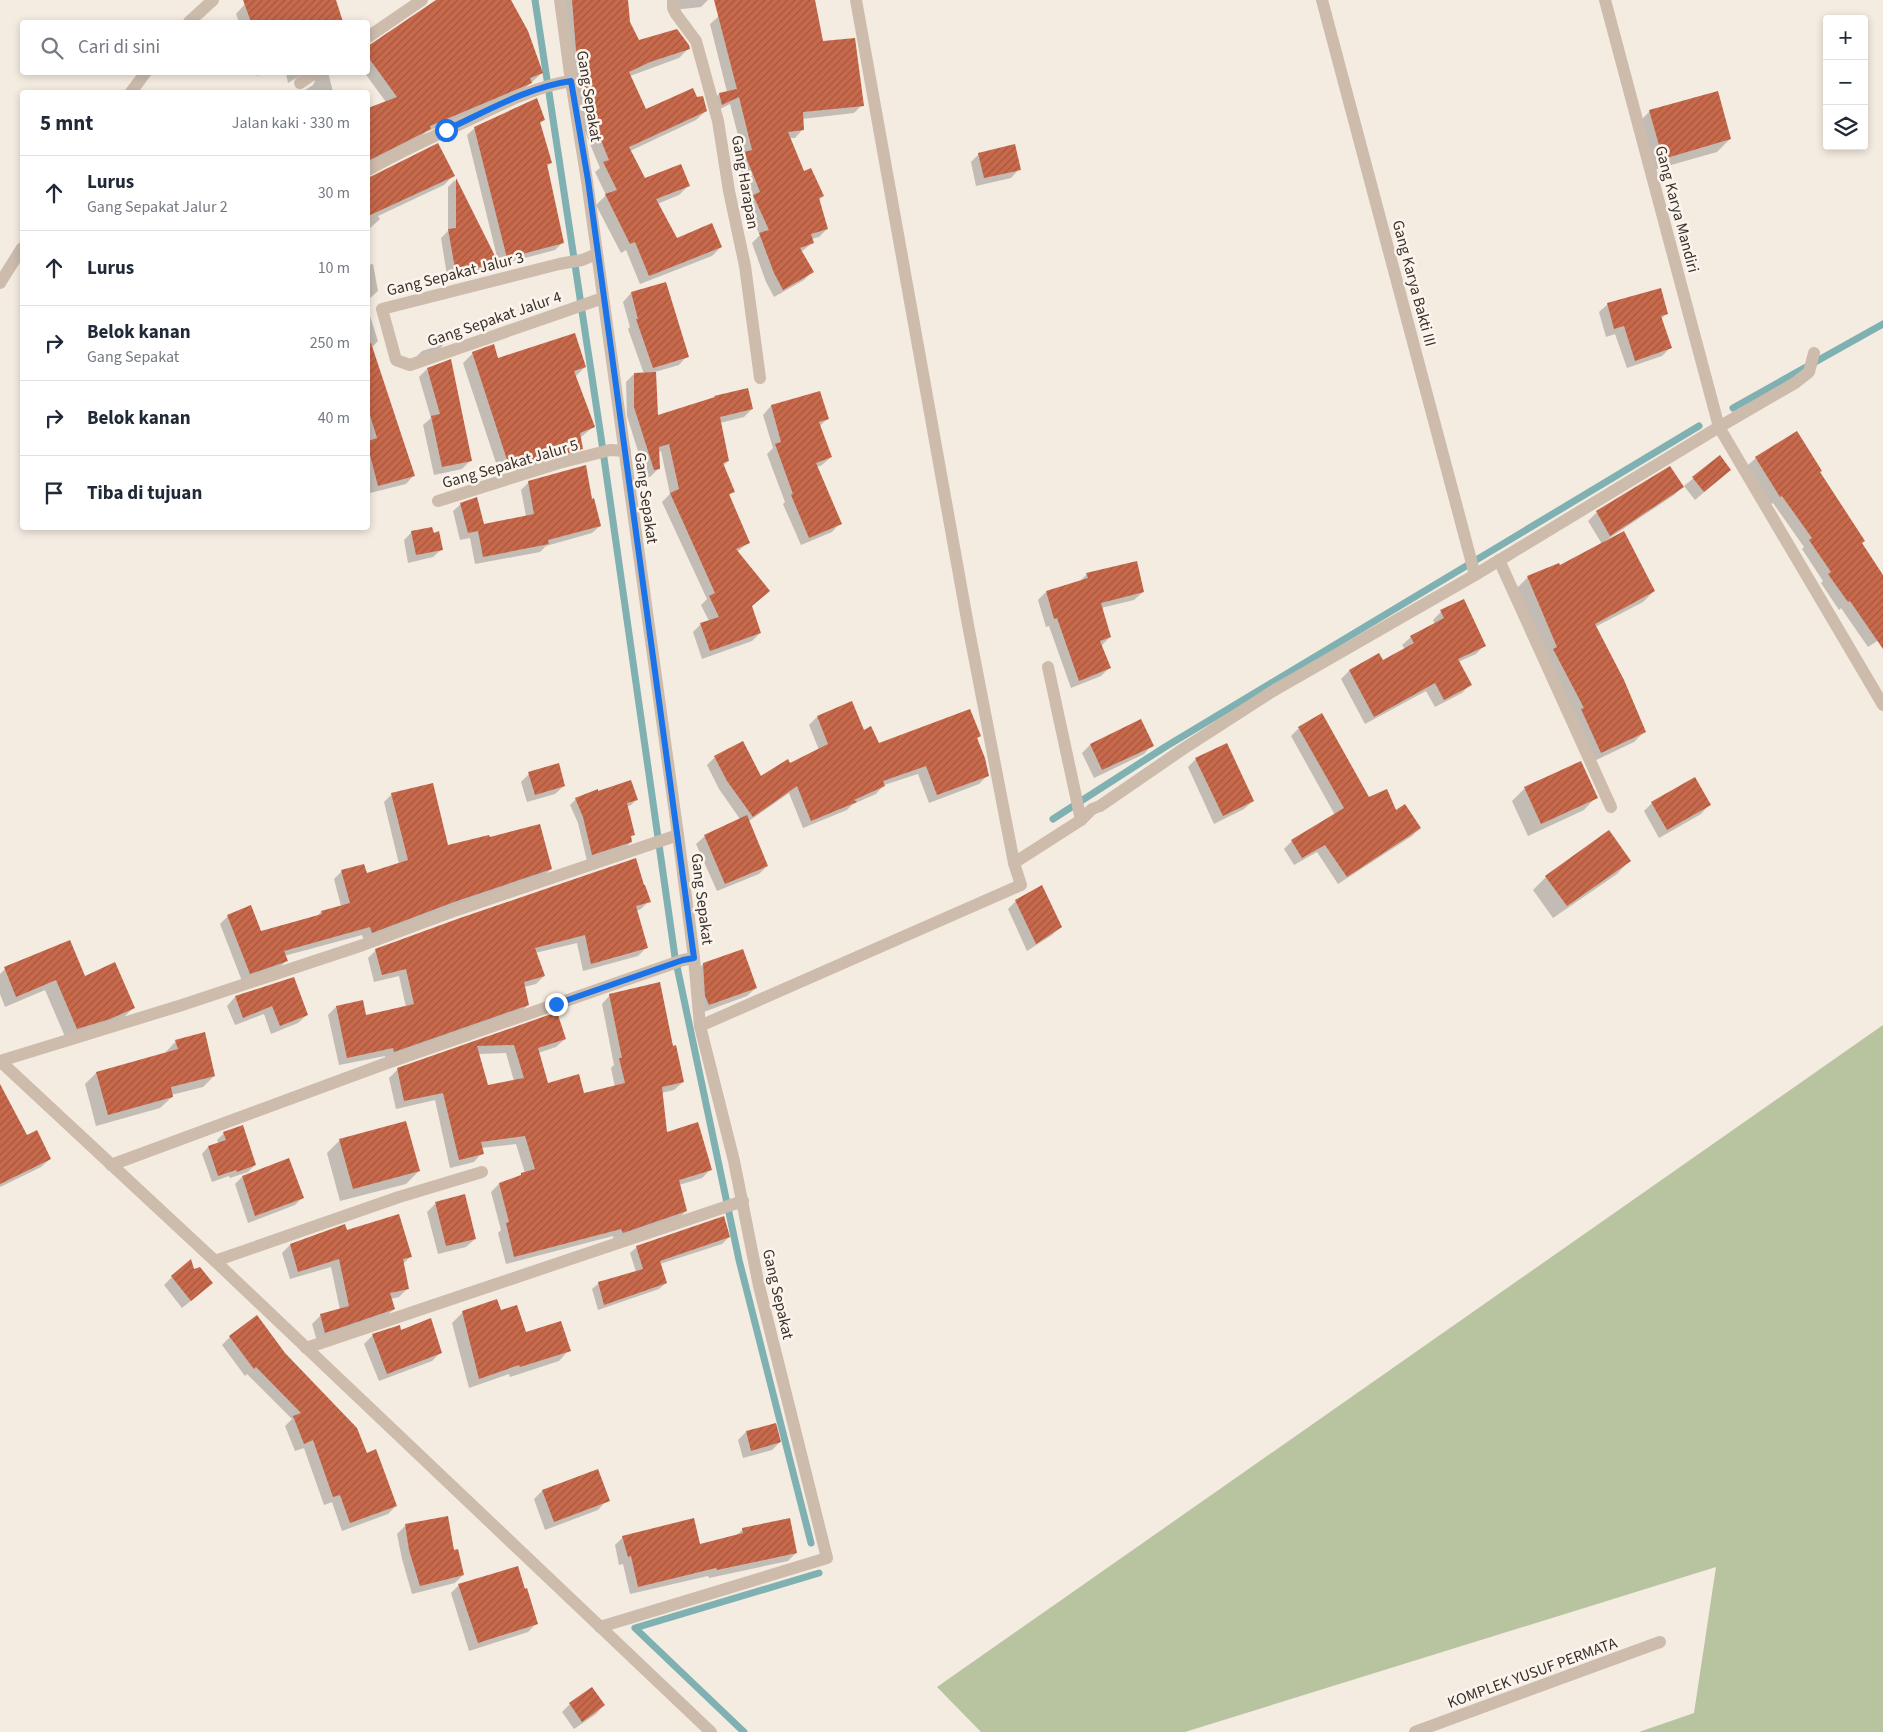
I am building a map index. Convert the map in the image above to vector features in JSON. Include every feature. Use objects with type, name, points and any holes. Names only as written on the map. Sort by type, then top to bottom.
[{"type":"street","points":[[191,20],[213,0]]},
{"type":"street","points":[[370,36],[422,0]]},
{"type":"street","name":"Gang Sepakat","points":[[560,0],[565,82],[588,180],[597,254],[597,300],[624,451],[673,836],[683,960],[734,1161],[740,1202],[759,1286],[827,1558],[600,1627]]},
{"type":"street","name":"Gang Harapan","points":[[673,0],[676,14],[696,41],[718,121],[729,191],[745,266],[760,378]]},
{"type":"street","points":[[700,1026],[1021,885],[1014,863],[961,586],[856,0]]},
{"type":"street","name":"Gang Karya Bakti III","points":[[1322,0],[1474,572]]},
{"type":"street","name":"Gang Karya Mandiri","points":[[1605,0],[1718,427],[1883,705]]},
{"type":"street","points":[[132,90],[144,75]]},
{"type":"street","points":[[300,84],[312,75]]},
{"type":"street","points":[[370,169],[502,104],[540,88],[565,82]]},
{"type":"street","points":[[0,282],[20,251]]},
{"type":"street","name":"Gang Sepakat Jalur 3","points":[[396,360],[382,309],[559,264],[582,260],[597,254]]},
{"type":"street","name":"Gang Sepakat Jalur 4","points":[[396,360],[410,364],[597,300]]},
{"type":"street","points":[[1014,863],[1273,691],[1474,572],[1499,560],[1802,378],[1809,372],[1814,353]]},
{"type":"street","name":"Gang Sepakat Jalur 5","points":[[438,501],[528,472],[610,450],[624,451]]},
{"type":"street","points":[[1499,560],[1610,807]]},
{"type":"street","points":[[1048,667],[1081,820]]},
{"type":"street","points":[[673,836],[179,1006],[0,1061],[711,1732]]},
{"type":"street","points":[[111,1165],[387,1062],[683,960]]},
{"type":"street","points":[[215,1262],[399,1197],[482,1172]]},
{"type":"street","points":[[306,1348],[740,1202]]},
{"type":"street","name":"KOMPLEK YUSUF PERMATA","points":[[1415,1732],[1660,1642]]},
{"type":"green space","points":[[1883,1025],[1883,1732],[1639,1732],[1694,1713],[1716,1567],[1185,1732],[981,1732],[937,1687]]},
{"type":"building","points":[[243,0],[336,0],[342,20],[250,20]]},
{"type":"building","points":[[436,0],[511,0],[528,31],[543,73],[530,78],[532,83],[430,126],[431,129],[370,160],[370,107],[397,97],[370,60],[370,45]]},
{"type":"building","points":[[572,0],[628,0],[630,22],[639,40],[677,29],[689,45],[690,49],[650,62],[629,72],[646,109],[693,88],[697,97],[703,96],[707,111],[629,147],[645,178],[681,164],[690,186],[656,199],[677,238],[712,223],[722,247],[649,276],[635,242],[630,244],[605,194],[617,190],[603,162],[609,160],[584,99],[589,97],[578,75]]},
{"type":"building","points":[[714,0],[815,0],[823,41],[855,38],[864,106],[803,112],[804,130],[788,132],[804,171],[811,168],[824,196],[819,198],[828,229],[811,234],[814,243],[800,248],[814,272],[783,290],[774,273],[759,233],[769,230],[753,195],[760,192],[744,152],[752,150],[739,97],[722,105],[719,93],[737,89]]},
{"type":"building","points":[[1718,91],[1731,139],[1663,159],[1649,110]]},
{"type":"building","points":[[537,98],[545,120],[540,122],[552,163],[547,164],[564,243],[507,258],[474,127]]},
{"type":"building","points":[[438,143],[455,176],[370,215],[370,177]]},
{"type":"building","points":[[1015,144],[1021,170],[984,178],[978,153]]},
{"type":"building","points":[[456,178],[498,262],[456,274],[448,229],[456,228]]},
{"type":"building","points":[[666,282],[689,357],[653,368],[636,319],[638,319],[631,292]]},
{"type":"building","points":[[1661,288],[1668,314],[1661,316],[1672,348],[1635,361],[1624,326],[1614,329],[1607,303]]},
{"type":"building","points":[[575,333],[586,367],[574,371],[595,427],[580,433],[583,449],[525,465],[524,457],[508,463],[472,352],[494,344],[498,358]]},
{"type":"building","points":[[370,343],[415,476],[378,486],[370,455],[370,440],[377,438],[370,415]]},
{"type":"building","points":[[451,359],[472,461],[442,467],[431,416],[440,414],[427,368]]},
{"type":"building","points":[[656,372],[658,415],[714,396],[748,388],[753,409],[720,417],[729,461],[723,463],[735,492],[729,494],[750,543],[736,549],[770,591],[752,606],[761,633],[710,651],[700,623],[719,617],[709,596],[715,593],[670,493],[679,489],[669,444],[659,447],[660,469],[654,470],[634,407],[634,373]]},
{"type":"building","points":[[820,391],[829,419],[819,422],[832,457],[816,463],[842,524],[809,538],[791,495],[793,494],[775,444],[781,442],[771,405]]},
{"type":"building","points":[[1797,431],[1822,471],[1820,472],[1865,541],[1862,543],[1883,575],[1883,649],[1850,601],[1848,602],[1828,574],[1831,572],[1809,540],[1812,538],[1782,496],[1780,497],[1755,457]]},
{"type":"building","points":[[1720,455],[1731,470],[1704,492],[1692,477]]},
{"type":"building","points":[[586,465],[592,499],[594,498],[601,526],[548,540],[549,544],[483,557],[478,531],[468,533],[460,503],[477,497],[484,524],[534,514],[528,481]]},
{"type":"building","points":[[1670,466],[1684,487],[1610,536],[1596,511]]},
{"type":"building","points":[[471,474],[473,482],[456,487],[454,479]]},
{"type":"building","points":[[432,527],[434,533],[439,531],[443,550],[416,555],[411,531]]},
{"type":"building","points":[[1624,531],[1655,591],[1595,624],[1624,680],[1646,732],[1601,753],[1581,709],[1584,708],[1553,649],[1557,647],[1527,576],[1559,563],[1560,565]]},
{"type":"building","points":[[1137,561],[1144,592],[1101,603],[1111,637],[1100,641],[1111,668],[1079,681],[1057,618],[1054,619],[1046,591],[1088,578],[1086,573]]},
{"type":"building","points":[[1464,599],[1486,646],[1458,659],[1472,685],[1444,700],[1435,683],[1374,717],[1349,670],[1379,653],[1383,660],[1414,643],[1410,636],[1444,618],[1440,610]]},
{"type":"building","points":[[852,701],[864,730],[871,726],[879,743],[970,709],[981,736],[977,738],[985,758],[989,776],[937,795],[926,766],[883,781],[885,786],[854,800],[857,802],[811,821],[797,786],[753,817],[727,781],[714,756],[743,741],[761,776],[788,759],[790,763],[828,744],[817,716]]},
{"type":"building","points":[[1322,713],[1369,797],[1387,789],[1396,810],[1405,804],[1421,828],[1347,877],[1325,845],[1302,858],[1291,840],[1344,808],[1298,727]]},
{"type":"building","points":[[1141,719],[1154,746],[1102,770],[1090,744]]},
{"type":"building","points":[[1227,743],[1254,801],[1223,816],[1195,758]]},
{"type":"building","points":[[1581,761],[1598,798],[1541,824],[1524,787]]},
{"type":"building","points":[[559,763],[565,786],[535,795],[528,772]]},
{"type":"building","points":[[1695,777],[1711,805],[1667,830],[1651,802]]},
{"type":"building","points":[[631,780],[638,800],[627,803],[635,835],[631,836],[632,842],[592,855],[583,817],[575,798],[598,789],[598,791]]},
{"type":"building","points":[[433,783],[448,845],[489,835],[490,837],[540,824],[552,869],[454,902],[372,933],[370,927],[284,951],[288,961],[250,974],[227,915],[251,905],[261,931],[322,914],[321,911],[350,903],[341,870],[364,864],[367,873],[408,860],[391,793]]},
{"type":"building","points":[[747,815],[768,866],[725,884],[704,835]]},
{"type":"building","points":[[1609,830],[1631,861],[1567,906],[1545,876]]},
{"type":"building","points":[[636,858],[651,902],[636,906],[648,948],[591,964],[585,935],[535,948],[545,976],[524,982],[529,1005],[394,1052],[393,1048],[347,1058],[336,1006],[363,1000],[366,1015],[414,1004],[406,969],[382,975],[375,949]]},
{"type":"building","points":[[1042,885],[1062,927],[1036,944],[1015,900]]},
{"type":"building","points":[[70,940],[85,976],[115,962],[135,1008],[110,1019],[77,1029],[56,980],[16,997],[4,967]]},
{"type":"building","points":[[743,949],[757,988],[709,1005],[705,996],[703,963]]},
{"type":"building","points":[[294,977],[308,1015],[280,1026],[272,1006],[243,1018],[235,996]]},
{"type":"building","points":[[660,982],[673,1046],[676,1045],[684,1082],[662,1087],[667,1132],[698,1122],[712,1170],[679,1180],[687,1211],[623,1233],[621,1229],[514,1257],[506,1223],[509,1222],[499,1183],[535,1169],[525,1136],[481,1142],[484,1154],[459,1160],[443,1093],[404,1101],[397,1068],[557,1012],[566,1039],[538,1048],[548,1083],[579,1074],[584,1093],[625,1083],[609,994]],"holes":[[[514,1045],[524,1078],[488,1085],[477,1046]]]},
{"type":"building","points":[[205,1032],[215,1076],[171,1087],[173,1097],[108,1115],[96,1072],[178,1049],[175,1040]]},
{"type":"building","points":[[0,1084],[27,1135],[37,1130],[51,1159],[0,1184]]},
{"type":"building","points":[[406,1121],[420,1171],[353,1189],[339,1139]]},
{"type":"building","points":[[243,1125],[256,1165],[218,1176],[208,1146],[226,1140],[223,1132]]},
{"type":"building","points":[[289,1158],[304,1198],[255,1216],[242,1176]]},
{"type":"building","points":[[465,1194],[476,1239],[446,1246],[435,1202]]},
{"type":"building","points":[[399,1214],[412,1257],[403,1259],[409,1289],[390,1293],[395,1309],[325,1333],[320,1314],[349,1306],[339,1259],[298,1272],[290,1244],[345,1224],[347,1230]]},
{"type":"building","points":[[724,1216],[730,1237],[660,1261],[667,1283],[604,1305],[598,1282],[643,1269],[636,1246]]},
{"type":"building","points":[[191,1259],[194,1269],[200,1267],[213,1283],[191,1301],[171,1276]]},
{"type":"building","points":[[497,1299],[501,1310],[517,1305],[526,1332],[561,1321],[571,1351],[520,1367],[519,1365],[479,1379],[462,1311]]},
{"type":"building","points":[[257,1315],[285,1353],[357,1428],[367,1453],[376,1449],[397,1506],[350,1523],[340,1495],[333,1497],[313,1440],[304,1444],[293,1416],[301,1413],[256,1367],[254,1369],[229,1336]]},
{"type":"building","points":[[431,1318],[442,1353],[387,1374],[372,1334],[400,1325],[401,1330]]},
{"type":"building","points":[[776,1423],[781,1442],[751,1451],[746,1431]]},
{"type":"building","points":[[598,1469],[610,1501],[554,1522],[542,1490]]},
{"type":"building","points":[[448,1516],[454,1550],[458,1549],[464,1575],[420,1586],[409,1550],[405,1524]]},
{"type":"building","points":[[694,1518],[700,1544],[743,1533],[742,1528],[790,1518],[797,1553],[717,1570],[716,1568],[638,1587],[631,1556],[628,1557],[622,1536]]},
{"type":"building","points":[[518,1566],[538,1624],[478,1643],[458,1584]]},
{"type":"building","points":[[592,1687],[605,1705],[582,1722],[569,1703]]},
{"type":"waterway","points":[[535,0],[601,437],[675,957],[739,1260],[811,1543]]},
{"type":"waterway","points":[[1733,408],[1883,324]]},
{"type":"waterway","points":[[1053,819],[1165,747],[1699,426]]},
{"type":"waterway","points":[[744,1732],[635,1628],[819,1573]]},
{"type":"route","points":[[446,130],[540,88],[571,81],[588,180],[694,958],[683,960],[556,1004]]}]
